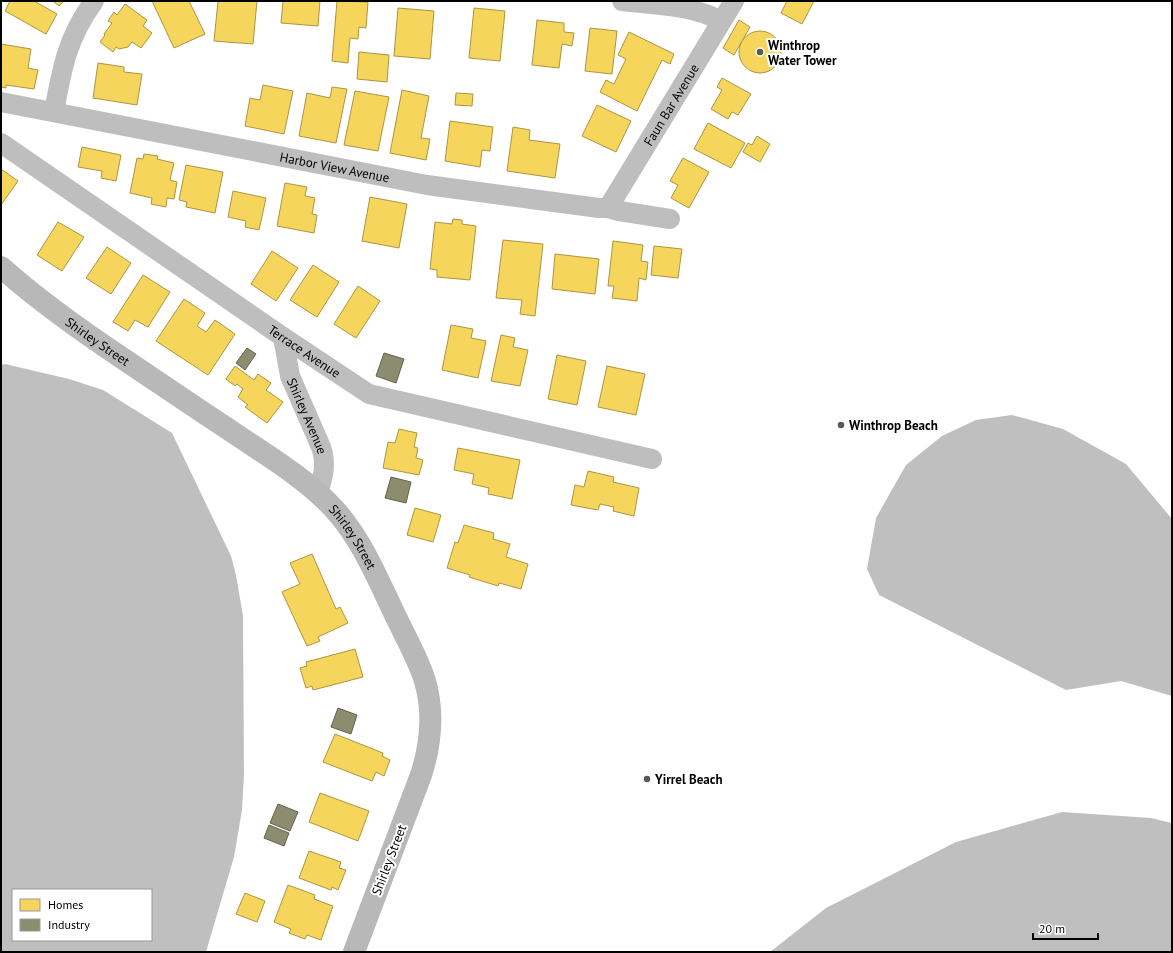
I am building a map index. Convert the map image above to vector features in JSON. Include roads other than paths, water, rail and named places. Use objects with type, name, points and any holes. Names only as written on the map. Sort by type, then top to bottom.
[{"type":"main road","name":"Shirley Street","points":[[1,267],[27,290],[59,314],[273,460],[318,494],[343,519],[364,552],[419,665],[429,703],[430,737],[424,765],[354,952]]},
{"type":"street","points":[[54,112],[62,69],[70,43],[82,19],[94,1]]},
{"type":"street","points":[[622,1],[693,10],[711,15],[721,21]]},
{"type":"street","name":"Faun Bar Avenue","points":[[608,208],[734,1]]},
{"type":"street","name":"Harbor View Avenue","points":[[1,102],[427,185],[608,208],[670,219]]},
{"type":"street","name":"Terrace Avenue","points":[[1,143],[283,337],[364,391],[374,396],[652,459]]},
{"type":"street","name":"Shirley Avenue","points":[[283,337],[287,366],[291,380],[323,452],[325,463],[324,472],[318,494]]},
{"type":"place","name":"Winthrop Water Tower","points":[[760,52]]},
{"type":"place","name":"Winthrop Beach","points":[[841,425]]},
{"type":"place","name":"Yirrel Beach","points":[[647,779]]}]
